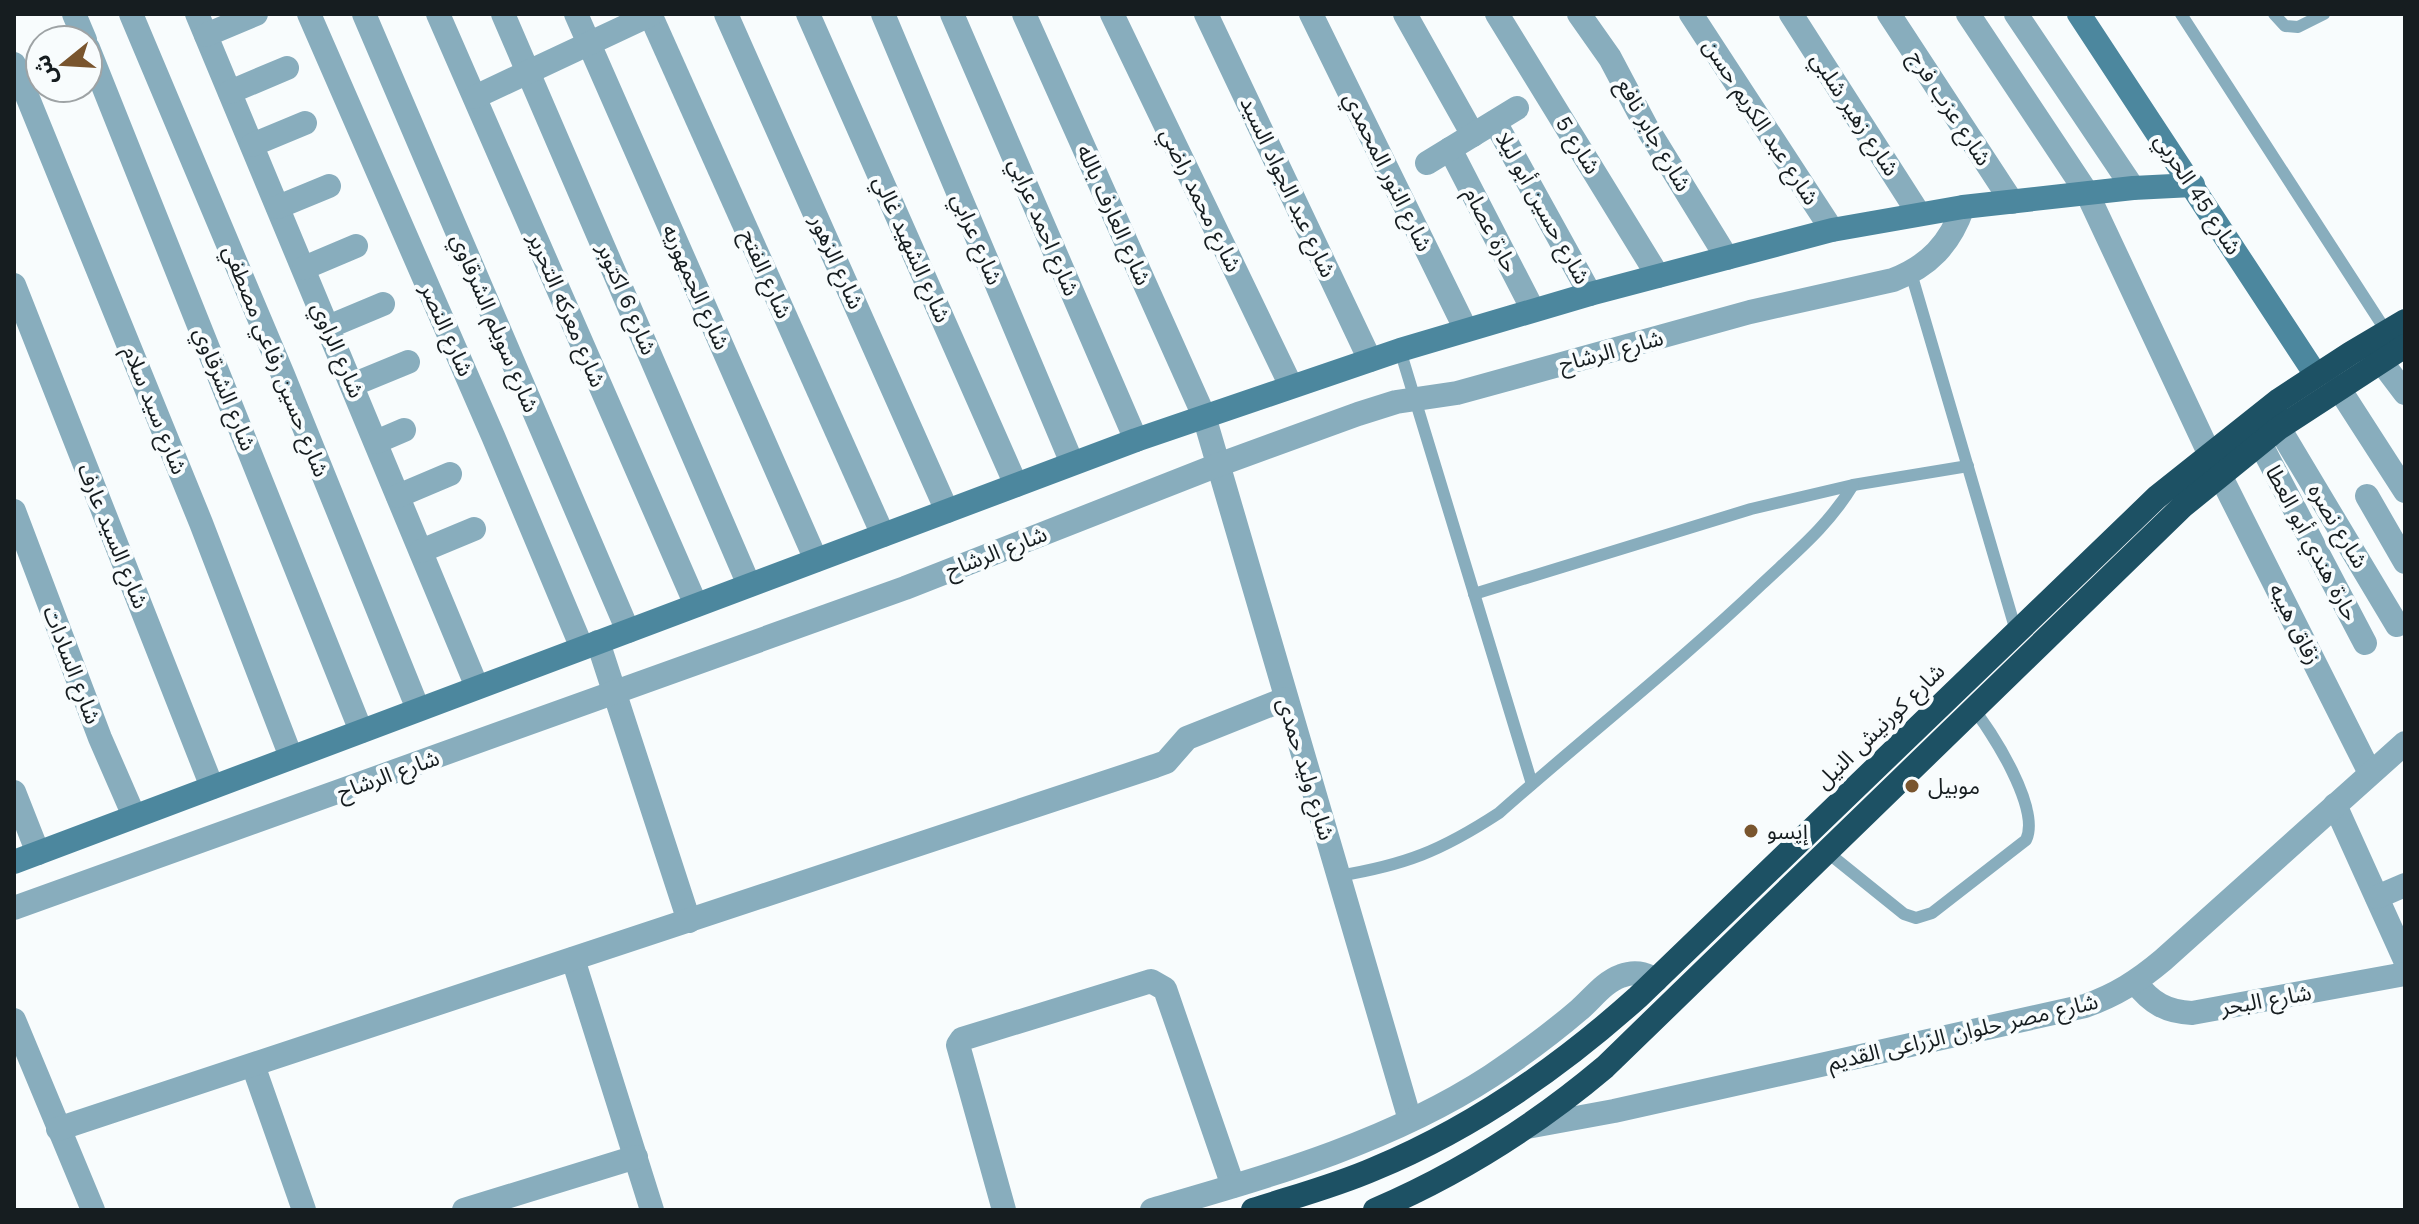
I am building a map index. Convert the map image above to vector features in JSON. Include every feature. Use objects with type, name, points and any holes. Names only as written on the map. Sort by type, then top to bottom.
[{"type":"highway","name":"شارع كورنيش النيل","points":[[1253,1210],[1373,1170],[1466,1124],[1556,1066],[1656,980],[2157,497],[2260,443],[2380,360],[2399,333]]},
{"type":"highway","name":"شارع كورنيش النيل","points":[[1375,1210],[1447,1176],[1527,1127],[1580,1088],[1629,1045],[1974,709],[2148,538],[2215,464],[2316,375],[2399,333]]},
{"type":"street","name":"شارع حسين رفاعي مصطفي","points":[[131,14],[283,375],[418,709]]},
{"type":"street","points":[[201,25],[256,14]]},
{"type":"street","name":"شارع النصر","points":[[309,14],[493,436],[615,694],[689,921]]},
{"type":"street","name":"شارع سويلم الشرقاوي","points":[[364,14],[628,631]]},
{"type":"street","name":"شارع معركه التحرير","points":[[438,14],[696,605]]},
{"type":"street","name":"شارع 6 اكتوبر","points":[[503,14],[749,585]]},
{"type":"street","name":"شارع الجمهوريه","points":[[576,14],[816,560]]},
{"type":"street","points":[[475,97],[651,14]]},
{"type":"street","name":"شارع الفتح","points":[[651,14],[883,535]]},
{"type":"street","name":"شارع الزهور","points":[[726,14],[947,511]]},
{"type":"street","name":"شارع الشهيد غالي","points":[[808,14],[1016,485]]},
{"type":"street","name":"شارع عرابي","points":[[883,14],[1072,463]]},
{"type":"street","name":"شارع احمد عرابي","points":[[952,14],[1136,440]]},
{"type":"street","name":"شارع العارف بالله","points":[[1024,14],[1204,416]]},
{"type":"street","name":"شارع محمد راضي","points":[[1112,14],[1291,386]]},
{"type":"street","name":"شارع عبد الجواد السيد","points":[[1206,14],[1370,360]]},
{"type":"street","name":"شارع النور المحمدي","points":[[1311,14],[1466,330]]},
{"type":"street","points":[[1405,14],[1473,135]]},
{"type":"street","name":"شارع 5","points":[[1497,14],[1658,276]]},
{"type":"street","name":"شارع جابر نافع","points":[[1579,14],[1610,58],[1647,128],[1727,258]]},
{"type":"street","name":"شارع عبد الكريم حسن","points":[[1691,14],[1832,230]]},
{"type":"street","name":"شارع زهير شلبي","points":[[1791,14],[1919,214]]},
{"type":"street","name":"شارع عزب فرج","points":[[1889,14],[2012,202]]},
{"type":"street","name":"زقاق هيبه","points":[[1968,14],[2087,193],[2215,464],[2370,773]]},
{"type":"street","points":[[2016,14],[2133,188]]},
{"type":"street","name":"شارع 45 الحربي","points":[[2079,14],[2316,375]]},
{"type":"street","name":"شارع الراوي","points":[[201,25],[477,687]]},
{"type":"street","name":"شارع سيد سلام","points":[[14,64],[195,508],[291,757]]},
{"type":"street","points":[[230,92],[287,68]]},
{"type":"street","name":"شارع الشرقاوي","points":[[104,88],[361,731]]},
{"type":"street","points":[[1427,163],[1517,108]]},
{"type":"street","name":"شارع حسين أبو ليلا","points":[[1495,122],[1590,294]]},
{"type":"street","points":[[252,145],[305,123]]},
{"type":"street","name":"حارة عصام","points":[[1450,149],[1533,310]]},
{"type":"street","points":[[14,862],[1072,463],[1400,350],[1590,294],[1832,230],[1963,207],[2133,188],[2193,185]]},
{"type":"street","points":[[278,207],[329,186]]},
{"type":"street","name":"شارع الرشاح","points":[[14,908],[905,588],[1218,465],[1358,414],[1414,399],[1457,393],[1750,312],[1893,280],[1929,261],[1944,246],[1956,228],[1963,207]]},
{"type":"street","points":[[304,268],[356,246]]},
{"type":"street","name":"شارع السيد عارف","points":[[14,285],[212,787]]},
{"type":"street","points":[[328,327],[383,304]]},
{"type":"street","points":[[2380,360],[2405,393]]},
{"type":"street","points":[[352,385],[408,362]]},
{"type":"street","points":[[2338,387],[2405,491]]},
{"type":"street","name":"شارع وليد حمدى","points":[[1204,416],[1410,1120]]},
{"type":"street","name":"شارع نصره","points":[[2279,428],[2397,625]]},
{"type":"street","points":[[376,442],[404,430]]},
{"type":"street","name":"حارة هندي أبو العطا","points":[[2260,443],[2365,643]]},
{"type":"street","points":[[398,496],[450,474]]},
{"type":"street","points":[[2367,496],[2405,562]]},
{"type":"street","name":"شارع السادات","points":[[14,511],[100,738],[134,816]]},
{"type":"street","points":[[421,551],[474,529]]},
{"type":"street","points":[[2375,588],[2405,569]]},
{"type":"street","points":[[58,1129],[1155,766],[1166,762],[1187,738],[1285,699]]},
{"type":"street","name":"شارع مصر حلوان الزراعى القديم","points":[[1527,1127],[1614,1111],[2085,1006],[2111,997],[2136,983],[2405,743]]},
{"type":"street","points":[[14,792],[38,853]]},
{"type":"street","points":[[2335,805],[2405,960]]},
{"type":"street","points":[[2377,897],[2405,885]]},
{"type":"street","points":[[573,959],[652,1210]]},
{"type":"street","points":[[1152,1210],[1324,1157],[1410,1120],[1451,1100],[1523,1054],[1614,979],[1639,973],[1656,980]]},
{"type":"street","name":"شارع البحر","points":[[2136,983],[2154,1002],[2166,1009],[2192,1013],[2405,974]]},
{"type":"street","points":[[1004,1210],[958,1045],[962,1039],[1151,981],[1165,989],[1233,1186]]},
{"type":"street","points":[[14,1020],[93,1210]]},
{"type":"street","points":[[253,1065],[304,1210]]},
{"type":"street","points":[[464,1210],[636,1157]]},
{"type":"lane","points":[[2181,14],[2399,333]]},
{"type":"lane","points":[[2274,14],[2285,26],[2298,27],[2324,14]]},
{"type":"lane","points":[[1911,273],[2016,631]]},
{"type":"lane","points":[[1400,350],[1532,784]]},
{"type":"lane","points":[[1474,594],[1751,509],[1853,485],[1968,466]]},
{"type":"lane","points":[[1338,876],[1381,869],[1423,856],[1462,837],[1499,813],[1726,619],[1813,538],[1835,513],[1853,485]]},
{"type":"lane","points":[[1827,852],[1904,914],[1916,918],[1932,913],[2026,840],[2030,827],[2018,786],[2000,749],[1974,709],[1955,689]]},
{"type":"place","name":"موبيل","points":[[1912,786]]},
{"type":"place","name":"إيسو","points":[[1751,831]]}]
